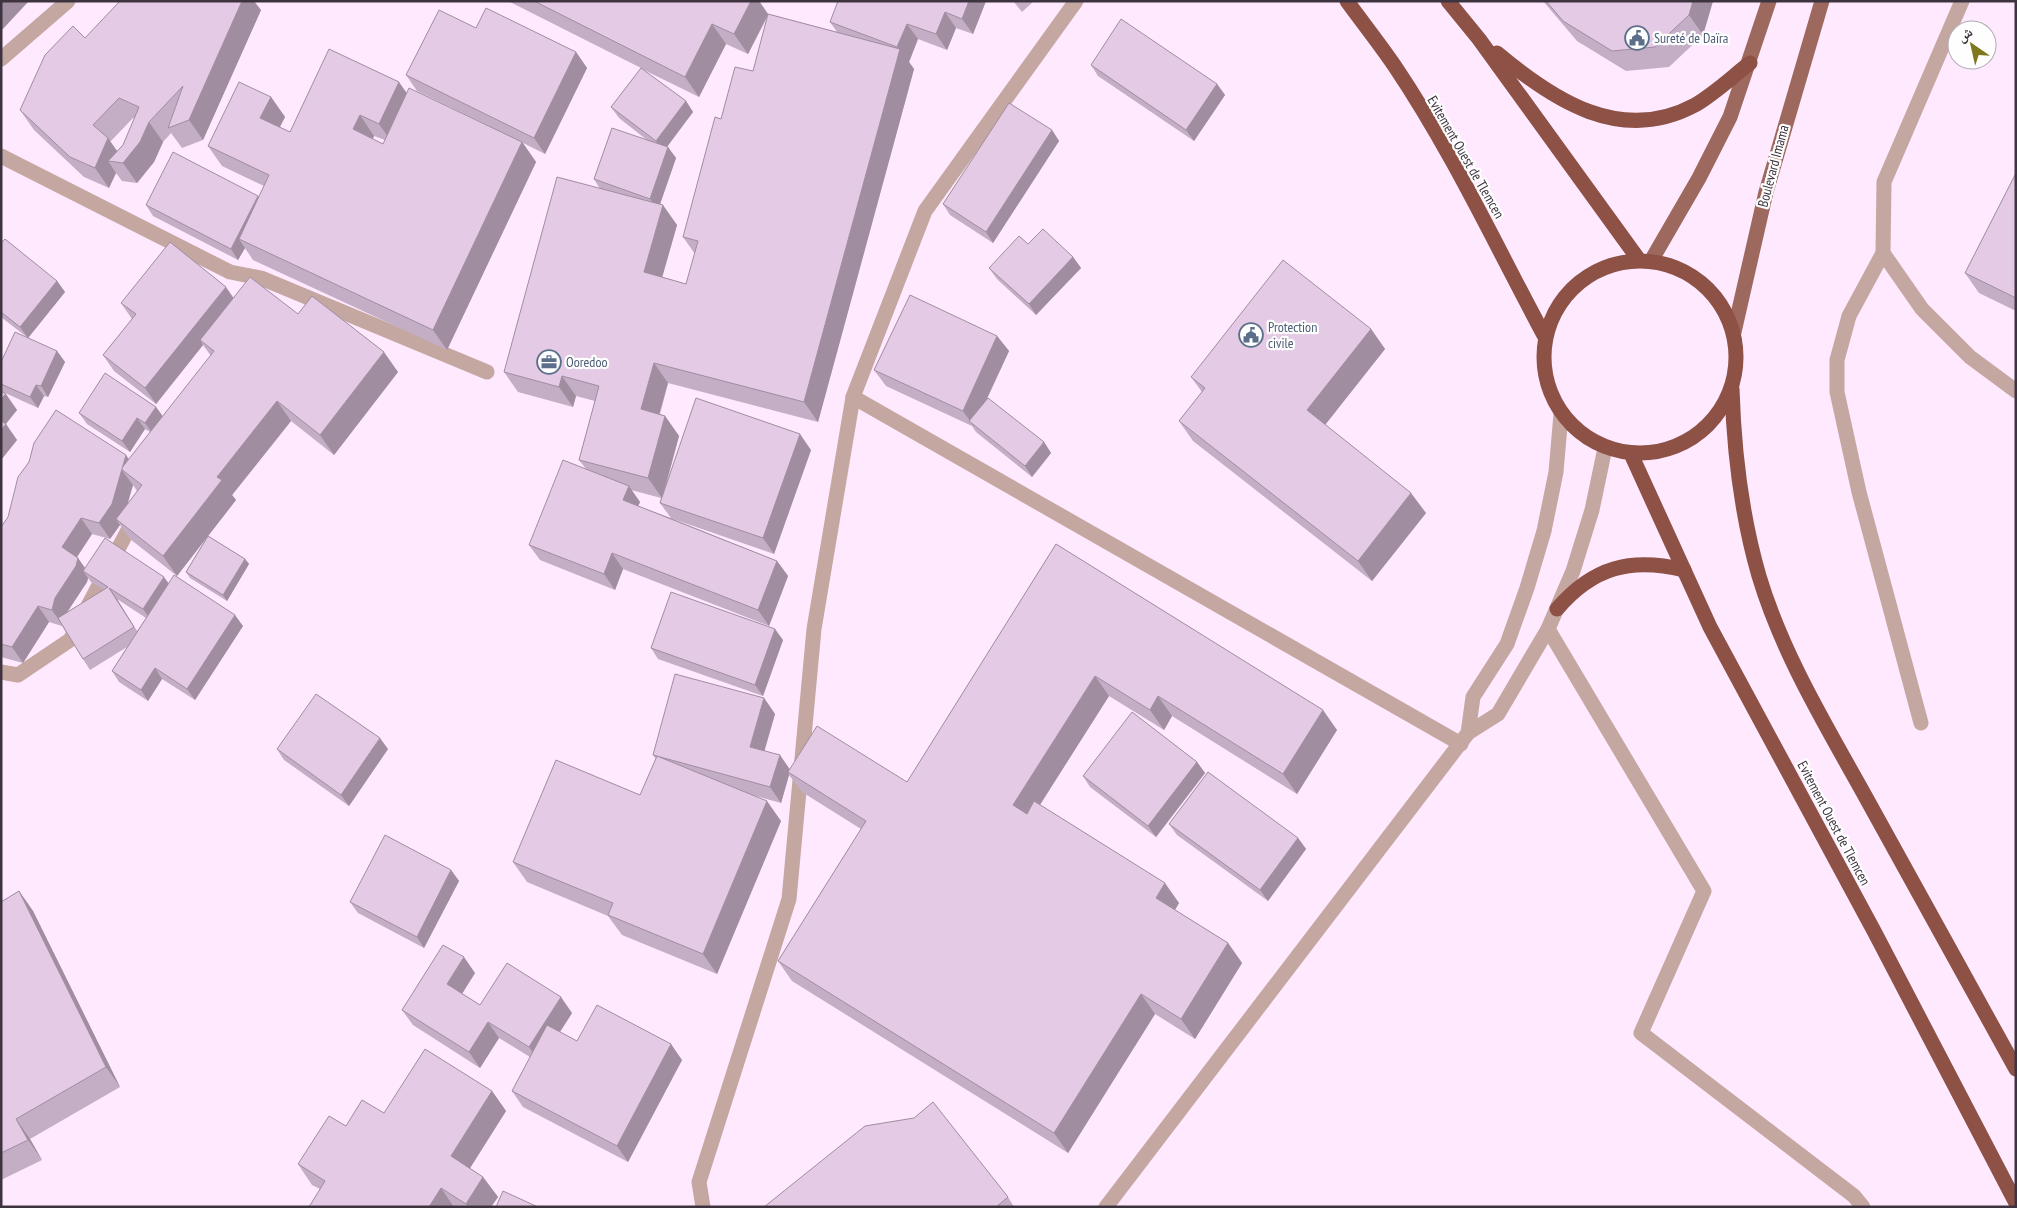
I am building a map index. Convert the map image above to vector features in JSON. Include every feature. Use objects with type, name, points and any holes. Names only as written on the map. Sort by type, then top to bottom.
[{"type":"highway","name":"Evitement Ouest de Tlemcen","points":[[1347,1],[1394,66],[1434,132],[1488,226],[1545,337]]},
{"type":"highway","points":[[1448,1],[1479,39],[1645,261]]},
{"type":"highway","points":[[1479,39],[1525,76],[1558,96],[1590,113],[1617,120],[1644,120],[1670,116],[1696,104],[1750,63]]},
{"type":"highway","points":[[1732,389],[1710,425],[1673,448],[1632,454],[1606,448],[1581,434],[1561,414],[1549,390],[1544,364],[1545,337],[1554,313],[1569,292],[1589,275],[1613,264],[1645,261],[1679,268],[1704,284],[1723,306],[1734,332],[1737,361],[1732,389],[1734,452],[1744,515],[1760,577],[1782,636],[1841,751],[2016,1069]]},
{"type":"highway","name":"Evitement Ouest de Tlemcen","points":[[1632,454],[1710,627],[1869,922],[2016,1203]]},
{"type":"highway","points":[[1557,609],[1579,586],[1592,577],[1614,568],[1638,564],[1661,564],[1684,570]]},
{"type":"main road","points":[[1645,261],[1699,178],[1730,117],[1750,63],[1769,1]]},
{"type":"main road","name":"Boulevard Imama","points":[[1734,332],[1770,174],[1822,1]]},
{"type":"street","points":[[1,59],[68,1]]},
{"type":"street","points":[[703,1207],[699,1182],[789,899],[814,629],[853,398],[925,210],[1076,1]]},
{"type":"street","points":[[1921,723],[1860,492],[1837,392],[1837,360],[1849,316],[1883,253],[1884,182],[1962,1]]},
{"type":"street","points":[[1,156],[230,272],[261,278],[488,372]]},
{"type":"street","points":[[1883,253],[1922,309],[1970,357],[2016,391]]},
{"type":"street","points":[[252,296],[261,278]]},
{"type":"street","points":[[853,398],[1464,738]]},
{"type":"street","points":[[1464,738],[1473,697],[1506,644],[1536,559],[1556,472],[1561,414]]},
{"type":"street","points":[[1106,1207],[1464,738],[1498,714],[1548,630],[1573,571],[1592,510],[1606,448]]},
{"type":"street","points":[[1,672],[18,675],[70,640],[140,508]]},
{"type":"street","points":[[1548,630],[1704,891],[1641,1033],[1854,1196],[1862,1207]]},
{"type":"building","points":[[120,1],[242,1],[189,120],[168,128],[183,86],[149,122],[140,142],[123,163],[108,161],[123,145],[139,107],[119,98],[93,125],[108,138],[95,168],[70,157],[20,110],[45,55],[73,26],[85,38]]},
{"type":"building","points":[[534,1],[751,1],[734,34],[712,24],[685,77]]},
{"type":"building","points":[[838,1],[969,1],[962,19],[945,12],[936,34],[907,24],[897,47],[830,22]]},
{"type":"building","name":"Sureté de Daïra","points":[[1546,1],[1693,1],[1689,15],[1655,47],[1612,51],[1563,21]]},
{"type":"building","points":[[486,8],[576,52],[534,138],[406,75],[439,10],[476,28]]},
{"type":"building","points":[[768,14],[900,49],[804,402],[654,363],[641,409],[665,416],[648,478],[579,460],[599,386],[562,376],[559,387],[504,372],[557,177],[663,205],[644,272],[686,284],[698,241],[683,237],[715,117],[721,119],[735,67],[753,71]]},
{"type":"building","points":[[1121,19],[1217,84],[1186,130],[1091,65]]},
{"type":"building","points":[[329,49],[399,82],[379,124],[360,115],[353,129],[383,144],[409,88],[522,142],[433,330],[239,239],[269,175],[208,146],[239,82],[271,97],[260,118],[290,132]]},
{"type":"building","points":[[641,68],[686,101],[656,141],[611,107]]},
{"type":"building","points":[[1009,103],[1052,130],[986,232],[943,204]]},
{"type":"building","points":[[612,128],[668,147],[650,199],[594,179]]},
{"type":"building","points":[[173,152],[258,196],[231,249],[146,205]]},
{"type":"building","points":[[2016,173],[2016,298],[1965,273]]},
{"type":"building","points":[[1043,229],[1073,257],[1029,304],[989,268],[1019,236],[1028,244]]},
{"type":"building","points":[[5,239],[57,281],[20,327],[1,312],[1,243]]},
{"type":"building","points":[[170,242],[226,287],[145,388],[103,355],[136,314],[121,303]]},
{"type":"building","points":[[1283,260],[1371,329],[1307,410],[1411,493],[1358,561],[1179,421],[1205,388],[1191,377]]},
{"type":"building","points":[[250,277],[298,314],[312,296],[384,352],[320,435],[277,401],[217,477],[222,480],[163,556],[116,519],[142,485],[121,469],[214,351],[200,340]]},
{"type":"building","points":[[910,295],[997,336],[963,411],[874,370]]},
{"type":"building","points":[[15,332],[57,351],[41,386],[36,385],[30,397],[1,384],[1,362]]},
{"type":"building","points":[[105,373],[156,407],[145,423],[137,418],[122,441],[79,413]]},
{"type":"building","points":[[1,391],[6,394],[1,399]]},
{"type":"building","points":[[696,398],[800,434],[763,538],[660,503]]},
{"type":"building","points":[[988,398],[1044,442],[1025,466],[969,421]]},
{"type":"building","points":[[56,410],[126,455],[112,504],[99,523],[81,518],[62,547],[78,558],[76,566],[55,598],[52,610],[38,606],[12,647],[1,644],[1,527],[8,517],[18,477],[29,462],[34,443]]},
{"type":"building","points":[[1,421],[6,424],[1,430]]},
{"type":"building","points":[[563,460],[629,486],[623,500],[777,561],[758,610],[612,553],[604,574],[529,545]]},
{"type":"building","points":[[208,536],[245,559],[223,595],[186,572]]},
{"type":"building","points":[[105,538],[164,577],[143,609],[109,588],[134,627],[83,659],[58,618],[108,587],[83,571]]},
{"type":"building","points":[[1056,544],[1323,710],[1283,774],[1158,696],[1150,710],[1095,676],[1013,805],[1027,814],[1034,801],[1165,883],[1156,898],[1228,943],[1181,1019],[1141,994],[1054,1133],[778,961],[866,821],[788,772],[817,726],[907,782]]},
{"type":"building","points":[[174,575],[235,615],[187,689],[155,668],[141,690],[112,671]]},
{"type":"building","points":[[671,592],[775,629],[755,685],[651,648]]},
{"type":"building","points":[[675,674],[764,698],[750,747],[780,755],[770,787],[653,755]]},
{"type":"building","points":[[316,694],[380,738],[341,795],[277,749]]},
{"type":"building","points":[[1132,712],[1197,762],[1148,826],[1083,776]]},
{"type":"building","points":[[657,756],[767,801],[703,954],[608,915],[613,903],[513,862],[556,760],[640,795]]},
{"type":"building","points":[[1208,772],[1298,838],[1260,890],[1169,824]]},
{"type":"building","points":[[385,835],[451,870],[417,937],[350,902]]},
{"type":"building","points":[[19,891],[106,1067],[16,1119],[28,1140],[1,1153],[1,902]]},
{"type":"building","points":[[443,945],[464,957],[447,984],[480,1005],[507,963],[561,997],[529,1047],[488,1022],[469,1052],[402,1010]]},
{"type":"building","points":[[597,1005],[671,1044],[617,1146],[512,1091],[547,1025],[577,1041]]},
{"type":"building","points":[[425,1049],[492,1091],[451,1156],[483,1177],[466,1204],[441,1188],[429,1207],[309,1207],[325,1181],[298,1164],[329,1116],[346,1126],[362,1100],[384,1113]]},
{"type":"building","points":[[933,1102],[1008,1197],[996,1207],[764,1207],[865,1126],[914,1118]]},
{"type":"building","points":[[503,1191],[538,1207],[496,1207]]},
{"type":"place","name":"Sureté de Daïra","points":[[1637,38]]},
{"type":"place","name":"Protection civile","points":[[1251,335]]},
{"type":"place","name":"Ooredoo","points":[[549,362]]}]
